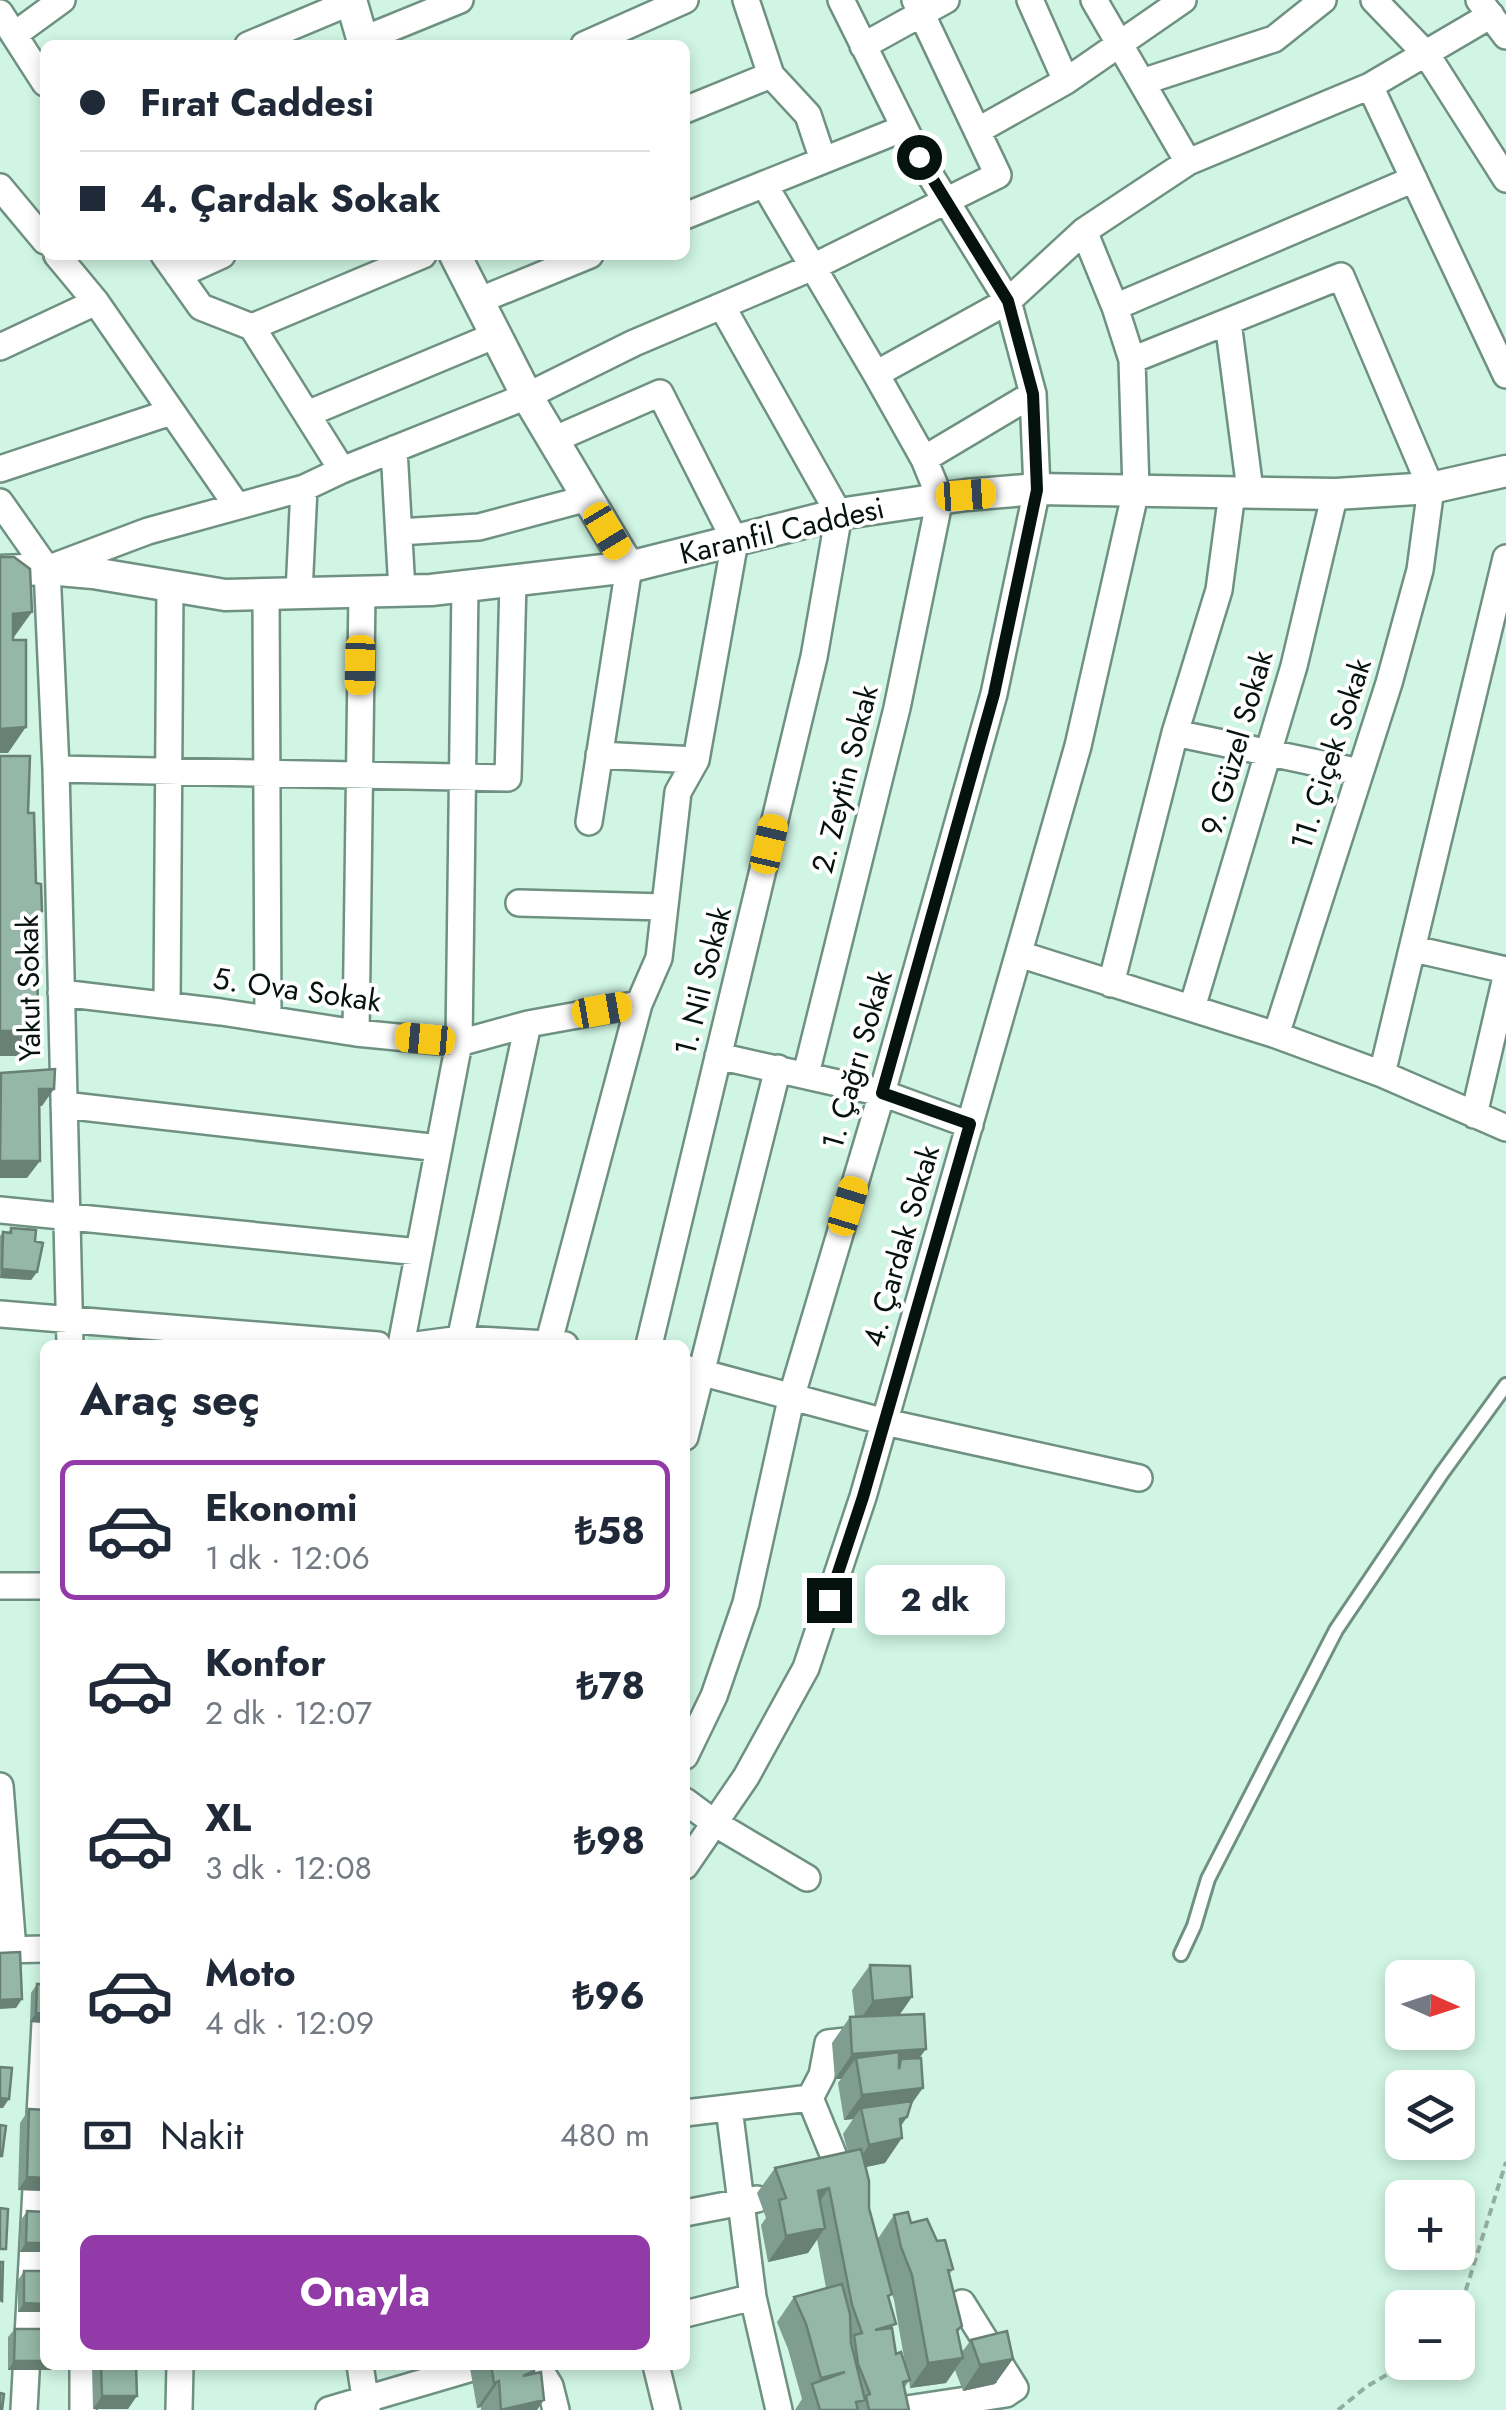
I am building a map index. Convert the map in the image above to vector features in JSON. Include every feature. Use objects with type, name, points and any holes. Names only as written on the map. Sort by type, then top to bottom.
[{"type":"street","points":[[40,74],[7,24],[62,0]]},
{"type":"street","points":[[368,40],[460,0]]},
{"type":"street","points":[[593,40],[657,6],[686,0]]},
{"type":"street","points":[[746,0],[771,75],[808,115],[823,160]]},
{"type":"street","name":"1. Çağrı Sokak","points":[[690,1746],[714,1696],[746,1603],[792,1395],[994,694],[1037,490],[1033,394],[1008,301],[904,128],[840,0]]},
{"type":"street","points":[[863,46],[918,7],[946,0]]},
{"type":"street","points":[[1030,0],[1066,82]]},
{"type":"street","points":[[1094,0],[1188,162]]},
{"type":"street","points":[[977,131],[1066,82],[1183,0]]},
{"type":"street","points":[[1142,82],[1274,39],[1323,0]]},
{"type":"street","points":[[1374,0],[1427,55],[1506,178]]},
{"type":"street","points":[[260,40],[351,1],[362,40]]},
{"type":"street","points":[[0,502],[47,569],[148,531],[304,488],[527,396],[634,343],[813,267],[998,175],[918,7]]},
{"type":"street","points":[[876,374],[1008,301],[1084,231],[1188,162],[1370,86],[1492,17]]},
{"type":"street","points":[[690,108],[771,75]]},
{"type":"street","points":[[1370,86],[1506,375]]},
{"type":"street","points":[[690,214],[904,128]]},
{"type":"street","points":[[1115,306],[1414,179]]},
{"type":"street","points":[[764,184],[876,374],[924,460],[940,498]]},
{"type":"street","points":[[0,187],[40,235]]},
{"type":"street","name":"4. Çardak Sokak","points":[[690,1859],[716,1824],[806,1668],[885,1422],[1078,746],[1136,490],[1132,360],[1084,231]]},
{"type":"street","points":[[61,260],[96,302],[237,506]]},
{"type":"street","points":[[197,260],[172,265],[201,307],[252,327],[342,470]]},
{"type":"street","points":[[252,327],[410,260]]},
{"type":"street","points":[[458,260],[527,396],[629,567],[589,822]]},
{"type":"street","points":[[478,301],[578,260]]},
{"type":"street","points":[[1132,360],[1341,276],[1431,488]]},
{"type":"street","points":[[2,342],[96,302]]},
{"type":"street","points":[[722,308],[839,514]]},
{"type":"street","points":[[1111,984],[1176,733],[1219,590],[1241,492],[1228,322]]},
{"type":"street","points":[[307,414],[496,335]]},
{"type":"street","points":[[553,440],[660,393],[735,541],[696,760],[678,792],[659,958],[639,1004],[555,1340]]},
{"type":"street","points":[[924,460],[1033,394]]},
{"type":"street","points":[[0,469],[171,412]]},
{"type":"street","points":[[394,450],[402,591]]},
{"type":"street","name":"Karanfil Caddesi","points":[[0,571],[47,569],[226,594],[402,591],[629,567],[839,514],[940,498],[1037,490],[1335,493],[1431,488],[1506,471]]},
{"type":"street","points":[[299,593],[304,488]]},
{"type":"street","name":"11. Çiçek Sokak","points":[[1276,1035],[1420,570],[1431,488]]},
{"type":"street","name":"9. Güzel Sokak","points":[[1192,1008],[1294,666],[1335,493]]},
{"type":"street","points":[[399,532],[480,526],[588,498]]},
{"type":"street","name":"2. Zeytin Sokak","points":[[806,1074],[897,708],[940,498]]},
{"type":"street","name":"1. Nil Sokak","points":[[650,1340],[814,657],[839,514]]},
{"type":"street","points":[[1382,1074],[1506,558]]},
{"type":"street","name":"Yakut Sokak","points":[[47,569],[56,769],[70,1340]]},
{"type":"street","points":[[56,769],[508,778],[513,581]]},
{"type":"street","points":[[401,1340],[459,1043],[465,586]]},
{"type":"street","points":[[167,1005],[170,588]]},
{"type":"street","points":[[356,1032],[362,592]]},
{"type":"street","points":[[266,594],[268,1019]]},
{"type":"street","points":[[1176,733],[1360,772]]},
{"type":"street","points":[[599,755],[696,760]]},
{"type":"street","points":[[519,903],[664,907]]},
{"type":"street","points":[[1414,949],[1506,974],[1474,1115]]},
{"type":"street","points":[[1018,954],[1276,1035],[1382,1074],[1506,1128]]},
{"type":"street","name":"5. Ova Sokak","points":[[62,992],[459,1043],[528,1024],[639,1004]]},
{"type":"street","points":[[460,1340],[528,1024]]},
{"type":"street","points":[[718,1056],[882,1093],[970,1124]]},
{"type":"street","points":[[690,1400],[694,1370],[778,1068]]},
{"type":"street","points":[[32,1082],[64,1092],[440,1148]]},
{"type":"street","points":[[0,1210],[419,1252]]},
{"type":"street","points":[[0,1314],[321,1340]]},
{"type":"street","points":[[694,1370],[885,1422],[1138,1478]]},
{"type":"street","points":[[0,1586],[40,1586]]},
{"type":"street","points":[[0,1786],[7,1950],[40,1949]]},
{"type":"street","points":[[690,1805],[807,1878]]},
{"type":"street","points":[[851,2206],[834,2177],[810,2098],[822,2074],[828,2043],[890,2037]]},
{"type":"street","points":[[690,2112],[810,2098]]},
{"type":"street","points":[[729,2108],[752,2298],[778,2410]]},
{"type":"street","points":[[24,2410],[40,2115]]},
{"type":"street","points":[[690,2212],[774,2194]]},
{"type":"street","points":[[690,2313],[752,2298]]},
{"type":"street","points":[[897,2404],[1009,2402],[1015,2388],[962,2304]]},
{"type":"street","points":[[83,2370],[83,2410]]},
{"type":"street","points":[[179,2410],[180,2370]]},
{"type":"street","points":[[361,2370],[366,2405]]},
{"type":"street","points":[[329,2410],[366,2405],[468,2370]]},
{"type":"street","points":[[540,2370],[550,2386],[556,2410]]},
{"type":"street","points":[[657,2370],[667,2410]]},
{"type":"lane","points":[[1180,1954],[1194,1926],[1208,1880],[1336,1630],[1506,1385]]},
{"type":"path","points":[[1466,2290],[1506,2162]]},
{"type":"path","points":[[1338,2410],[1385,2376]]},
{"type":"shaded area","points":[[88,1334],[161,1340],[88,1340]]},
{"type":"building","points":[[0,557],[14,557],[30,569],[32,612],[13,614],[13,640],[26,640],[26,727],[0,729]]},
{"type":"building","points":[[0,756],[30,756],[28,813],[34,813],[36,883],[41,884],[42,911],[37,914],[38,1031],[0,1031]]},
{"type":"building","points":[[55,1069],[54,1089],[39,1089],[40,1161],[0,1161],[1,1073]]},
{"type":"building","points":[[11,1228],[36,1230],[35,1241],[43,1243],[37,1272],[2,1269],[3,1232],[11,1233]]},
{"type":"building","points":[[20,1952],[22,1999],[0,2000],[0,1953]]},
{"type":"building","points":[[870,1965],[910,1966],[912,1997],[873,2001]]},
{"type":"building","points":[[37,1984],[40,1984],[40,2013],[36,2013]]},
{"type":"building","points":[[924,2014],[926,2049],[852,2054],[850,2017]]},
{"type":"building","points":[[899,2052],[899,2069],[901,2059],[921,2058],[923,2088],[862,2095],[856,2058]]},
{"type":"building","points":[[0,2067],[12,2068],[9,2099],[0,2098]]},
{"type":"building","points":[[912,2101],[907,2117],[900,2119],[902,2138],[869,2145],[861,2108]]},
{"type":"building","points":[[29,2109],[40,2110],[40,2178],[27,2177]]},
{"type":"building","points":[[0,2125],[6,2126],[2,2156],[0,2156]]},
{"type":"building","points":[[861,2149],[869,2181],[869,2208],[896,2324],[875,2330],[892,2328],[896,2354],[901,2352],[910,2380],[903,2382],[909,2410],[869,2410],[866,2396],[870,2394],[858,2364],[854,2335],[862,2333],[852,2305],[829,2188],[818,2191],[825,2228],[786,2236],[779,2200],[786,2198],[775,2168]]},
{"type":"building","points":[[0,2208],[8,2209],[6,2249],[0,2249]]},
{"type":"building","points":[[27,2211],[40,2212],[40,2243],[26,2243]]},
{"type":"building","points":[[908,2212],[911,2223],[927,2219],[937,2241],[945,2240],[962,2326],[957,2330],[963,2358],[928,2363],[912,2275],[894,2215]]},
{"type":"building","points":[[3,2262],[2,2301],[0,2300]]},
{"type":"building","points":[[24,2271],[40,2271],[40,2304],[24,2303]]},
{"type":"building","points":[[842,2284],[865,2400],[856,2402],[858,2410],[820,2410],[812,2384],[845,2372],[821,2378],[794,2297]]},
{"type":"building","points":[[15,2329],[40,2329],[40,2361],[14,2361]]},
{"type":"building","points":[[1007,2331],[1013,2359],[980,2365],[971,2340]]},
{"type":"building","points":[[101,2370],[136,2370],[137,2396],[102,2396]]},
{"type":"building","points":[[492,2370],[534,2370],[523,2376],[541,2372],[544,2400],[501,2410],[499,2381],[494,2383]]},
{"type":"route","points":[[829,1600],[863,1497],[970,1124],[882,1093],[994,694],[1037,490],[1033,394],[1008,301],[919,157]]}]
